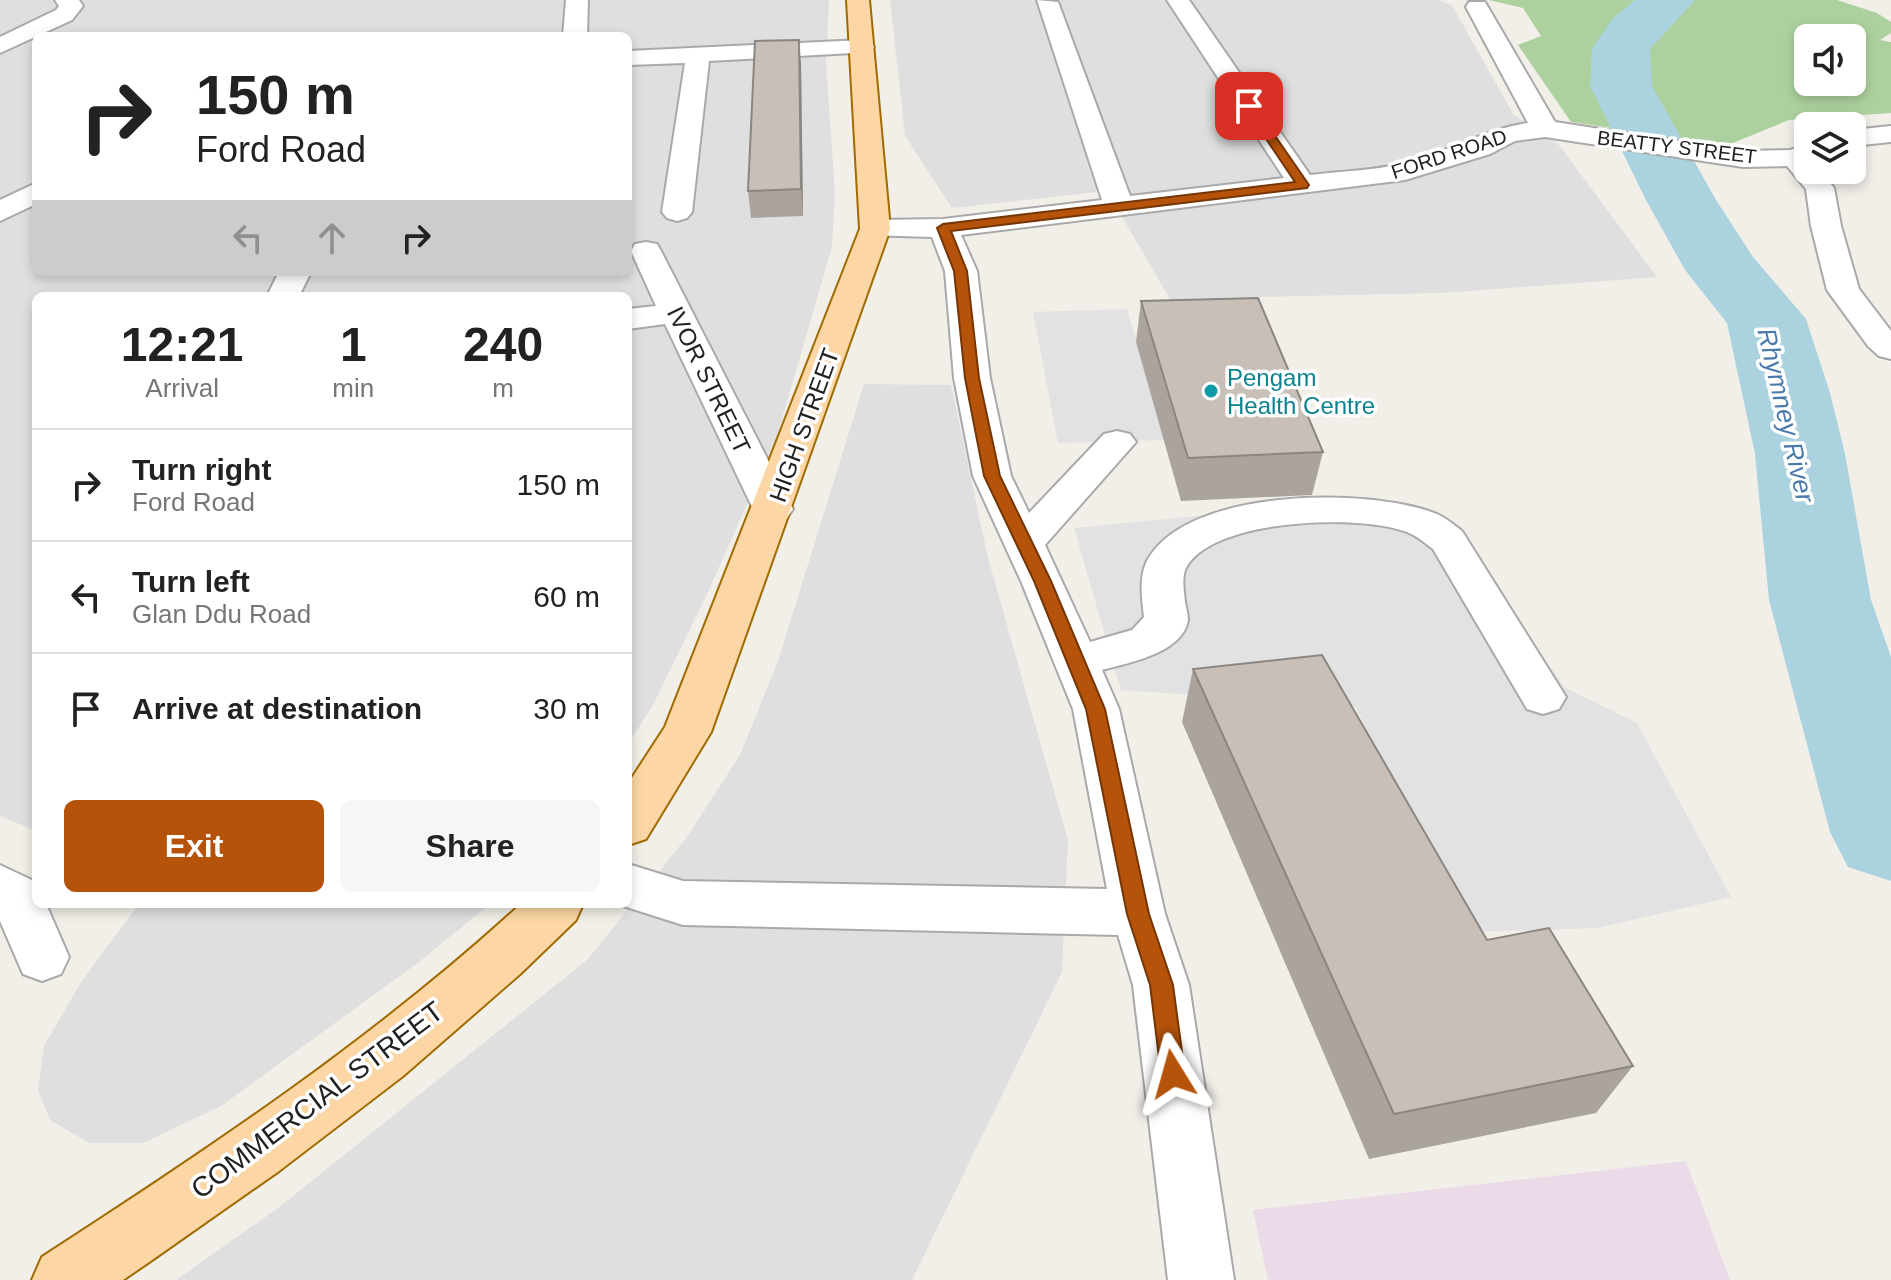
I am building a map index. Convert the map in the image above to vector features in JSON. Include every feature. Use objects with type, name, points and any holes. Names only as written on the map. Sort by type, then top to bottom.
[{"type":"main road","name":"HIGH STREET","points":[[632,819],[687,732],[773,509],[875,229],[858,0]]},
{"type":"main road","name":"COMMERCIAL STREET","points":[[65,1280],[157,1220],[352,1082],[511,950],[553,908]]},
{"type":"street","points":[[0,46],[64,15],[72,6],[66,0]]},
{"type":"street","points":[[575,32],[577,0]]},
{"type":"street","points":[[1178,0],[1303,185]]},
{"type":"street","points":[[1047,2],[1119,206]]},
{"type":"street","points":[[1477,7],[1545,129]]},
{"type":"street","points":[[632,58],[862,47]]},
{"type":"street","points":[[677,212],[698,54]]},
{"type":"street","name":"FORD ROAD","points":[[875,229],[943,228],[1405,172],[1480,148],[1508,134],[1545,129]]},
{"type":"street","name":"BEATTY STREET","points":[[1545,129],[1743,159],[1794,155]]},
{"type":"street","points":[[1866,137],[1891,134]]},
{"type":"street","points":[[1818,184],[1843,290],[1891,349]]},
{"type":"street","points":[[0,212],[32,194]]},
{"type":"street","points":[[943,228],[961,271],[972,378],[992,476],[1096,709],[1138,914],[1161,985],[1201,1280]]},
{"type":"street","name":"IVOR STREET","points":[[646,251],[773,509]]},
{"type":"street","points":[[632,319],[677,313]]},
{"type":"street","points":[[1024,543],[1117,442]]},
{"type":"street","points":[[1076,662],[1147,641],[1166,621],[1163,593],[1167,562],[1188,540],[1216,526],[1259,514],[1338,511],[1387,514],[1424,524],[1448,540],[1543,697]]},
{"type":"street","points":[[0,887],[17,898],[42,957]]},
{"type":"street","points":[[632,887],[683,903],[1088,910],[1138,914]]},
{"type":"shaded area","points":[[0,0],[829,0],[826,64],[835,192],[832,247],[776,439],[708,592],[653,705],[632,738],[632,292],[32,292],[32,829],[0,816]]},
{"type":"shaded area","points":[[890,0],[1438,0],[1452,5],[1513,114],[1559,145],[1657,277],[1443,293],[1170,299],[1107,191],[952,208],[905,136]]},
{"type":"shaded area","points":[[1127,309],[1165,440],[1058,443],[1033,312]]},
{"type":"shaded area","points":[[864,384],[951,385],[988,558],[1068,840],[1062,972],[912,1280],[176,1280],[278,1208],[587,960],[687,837],[740,755],[778,661]]},
{"type":"shaded area","points":[[1372,499],[1454,527],[1564,687],[1637,723],[1731,897],[1598,928],[1464,932],[1355,706],[1121,690],[1074,528]]},
{"type":"shaded area","points":[[136,908],[485,908],[419,962],[221,1106],[143,1143],[89,1143],[50,1120],[38,1090],[44,1046],[81,982]]},
{"type":"shaded area","points":[[1686,1161],[1730,1280],[1268,1280],[1253,1210]]},
{"type":"green space","points":[[1489,0],[1837,0],[1877,13],[1891,22],[1891,33],[1880,40],[1891,42],[1891,113],[1794,112],[1794,120],[1728,145],[1571,122],[1518,45],[1541,36],[1523,8]]},
{"type":"building","points":[[799,40],[801,189],[748,191],[755,41]]},
{"type":"building","name":"Pengam Health Centre","points":[[1258,298],[1323,452],[1188,458],[1141,301]]},
{"type":"building","points":[[1322,655],[1487,940],[1549,928],[1633,1066],[1394,1114],[1193,669]]},
{"type":"waterway","name":"Rhymney River","points":[[1668,0],[1632,31],[1621,49],[1621,86],[1681,200],[1723,270],[1766,319],[1800,454],[1820,600],[1891,832]]},
{"type":"place","name":"Pengam Health Centre","points":[[1211,391]]},
{"type":"route","points":[[1173,1074],[1161,985],[1138,914],[1096,709],[1042,581],[992,476],[972,378],[961,271],[943,228],[1303,185],[1249,106]]}]
